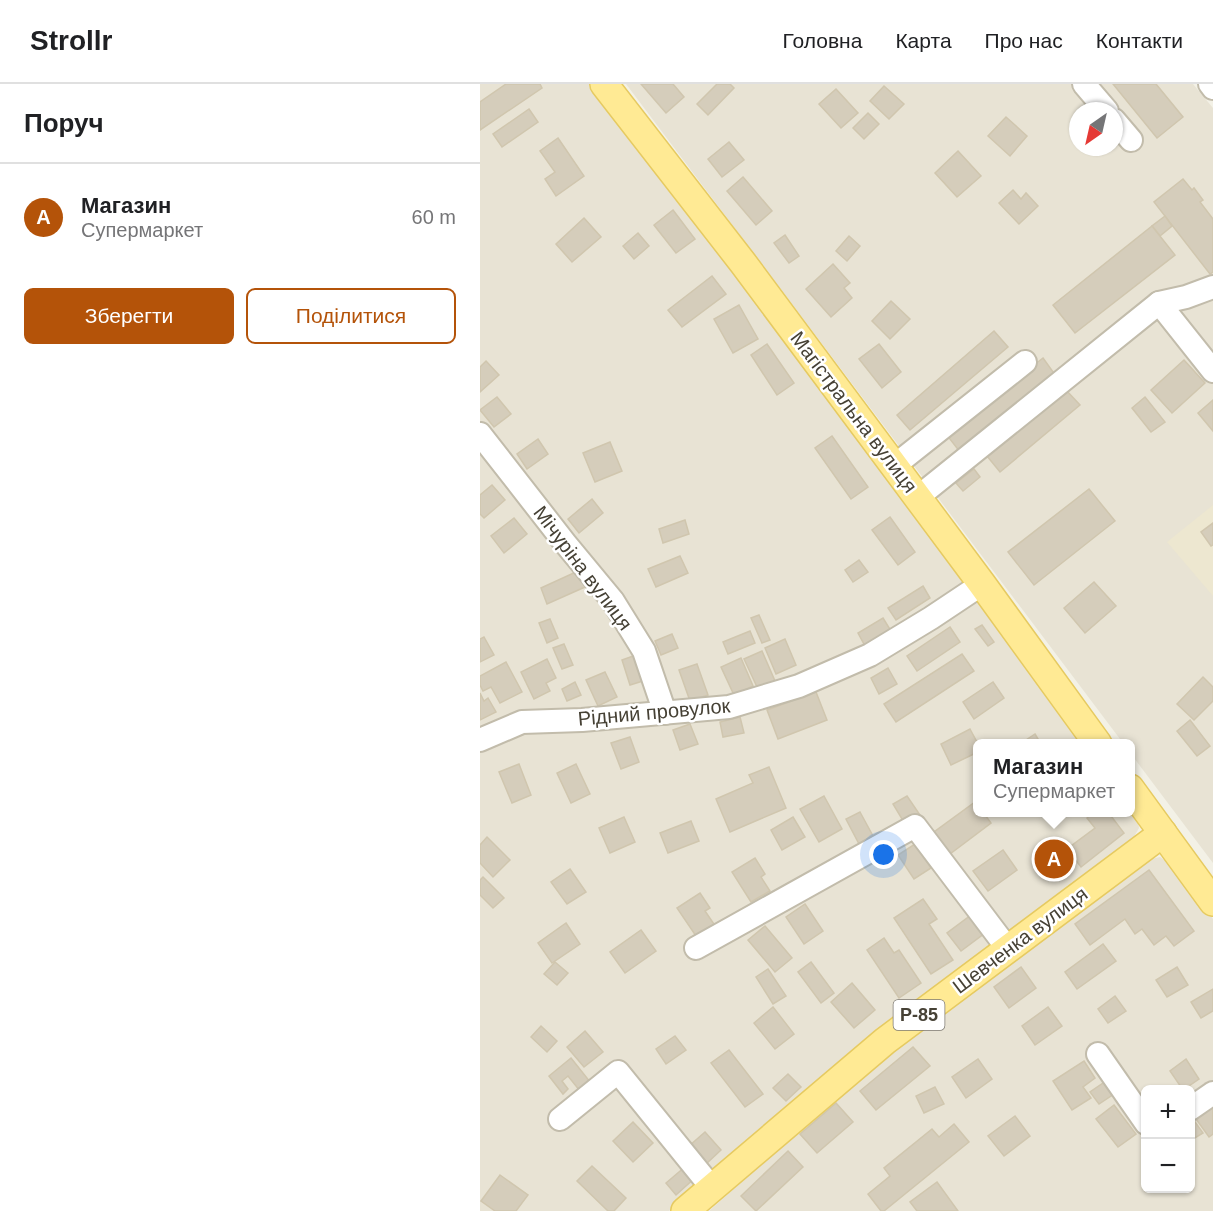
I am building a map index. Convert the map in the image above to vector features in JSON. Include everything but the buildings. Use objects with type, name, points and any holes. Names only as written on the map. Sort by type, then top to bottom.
[{"type":"main road","name":"Магістральна вулиця","points":[[604,84],[743,263],[918,497],[1094,739]]},
{"type":"main road","points":[[1135,794],[1213,902]]},
{"type":"main road","name":"Шевченка вулиця","points":[[697,1204],[885,1041],[1163,832]]},
{"type":"street","points":[[1084,84],[1099,102]]},
{"type":"street","points":[[1210,84],[1213,88]]},
{"type":"street","points":[[1123,131],[1131,140]]},
{"type":"street","points":[[918,497],[1159,303],[1186,297],[1213,287]]},
{"type":"street","points":[[1159,303],[1213,371]]},
{"type":"street","points":[[894,466],[1025,362]]},
{"type":"street","name":"Мічуріна вулиця","points":[[480,434],[613,601],[644,651],[665,713]]},
{"type":"street","name":"Рідний провулок","points":[[480,740],[522,722],[582,720],[729,707],[799,686],[870,655],[982,584]]},
{"type":"street","points":[[696,948],[915,826],[1008,949]]},
{"type":"street","points":[[1098,1054],[1141,1116]]},
{"type":"street","points":[[560,1119],[618,1072],[697,1204]]},
{"type":"street","points":[[1195,1106],[1213,1093]]},
{"type":"shaded area","points":[[480,84],[589,84],[972,585],[867,652],[797,682],[668,710],[647,650],[480,428]]},
{"type":"shaded area","points":[[626,84],[1193,84],[1213,108],[1213,863],[1135,759],[1135,739],[1120,739]]},
{"type":"shaded area","points":[[480,444],[631,637],[655,711],[480,730]]},
{"type":"shaded area","points":[[1213,505],[1213,596],[1167,542]]},
{"type":"shaded area","points":[[978,593],[1086,739],[973,739],[973,817],[1135,817],[1135,806],[1139,828],[1127,849],[905,1008],[669,1211],[480,1211],[481,749],[525,728],[739,711]]},
{"type":"shaded area","points":[[1160,857],[1185,875],[1213,919],[1213,1211],[709,1211],[892,1048],[1142,861]]},
{"type":"place","name":"Магазин","points":[[1054,859]]}]
